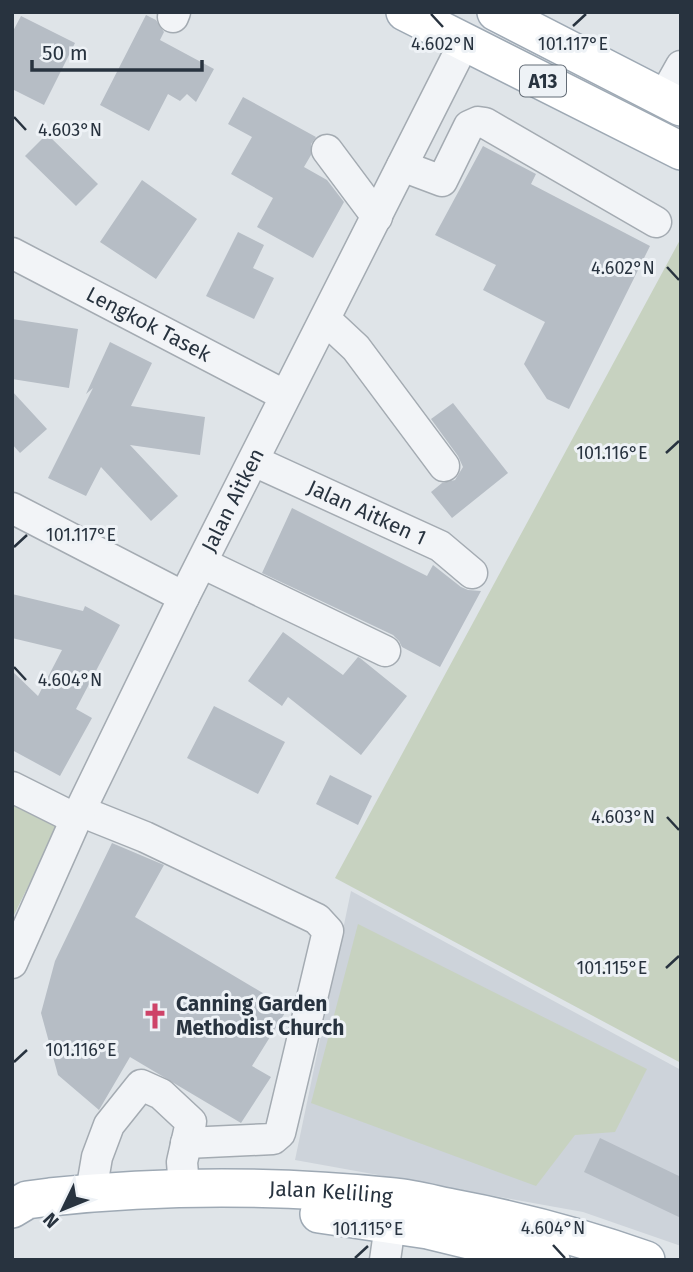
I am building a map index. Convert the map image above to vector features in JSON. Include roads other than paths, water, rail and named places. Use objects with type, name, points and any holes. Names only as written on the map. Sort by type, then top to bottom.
[{"type":"main road","name":"A13","points":[[405,12],[681,151]]},
{"type":"main road","name":"A13","points":[[496,12],[672,103]]},
{"type":"main road","name":"Jalan Keliling","points":[[12,1209],[27,1200],[91,1192],[184,1187],[276,1188],[396,1197],[499,1217],[584,1238],[646,1260]]},
{"type":"main road","name":"Jalan Keliling","points":[[12,1216],[33,1221],[49,1221],[224,1210],[329,1214],[428,1230],[551,1260]]},
{"type":"street","name":"Jalan Aitken","points":[[12,963],[78,815],[184,597],[464,41]]},
{"type":"street","points":[[672,103],[681,66]]},
{"type":"street","points":[[402,166],[442,181],[469,126],[478,122],[485,123],[656,222]]},
{"type":"street","points":[[327,150],[377,217]]},
{"type":"street","name":"Lengkok Tasek","points":[[12,253],[284,395]]},
{"type":"street","points":[[325,319],[356,348],[444,466]]},
{"type":"street","name":"Jalan Aitken 1","points":[[254,461],[440,546],[472,573]]},
{"type":"street","points":[[12,509],[184,597]]},
{"type":"street","points":[[202,564],[385,651]]},
{"type":"street","points":[[12,787],[78,815],[145,837],[317,919],[328,932],[280,1132],[273,1139],[186,1143]]},
{"type":"street","points":[[91,1192],[97,1157],[109,1125],[141,1085],[161,1094],[191,1122],[182,1162],[184,1187]]},
{"type":"street","points":[[384,1260],[390,1224]]},
{"type":"place","name":"Canning Garden Methodist Church","points":[[155,1016]]}]
